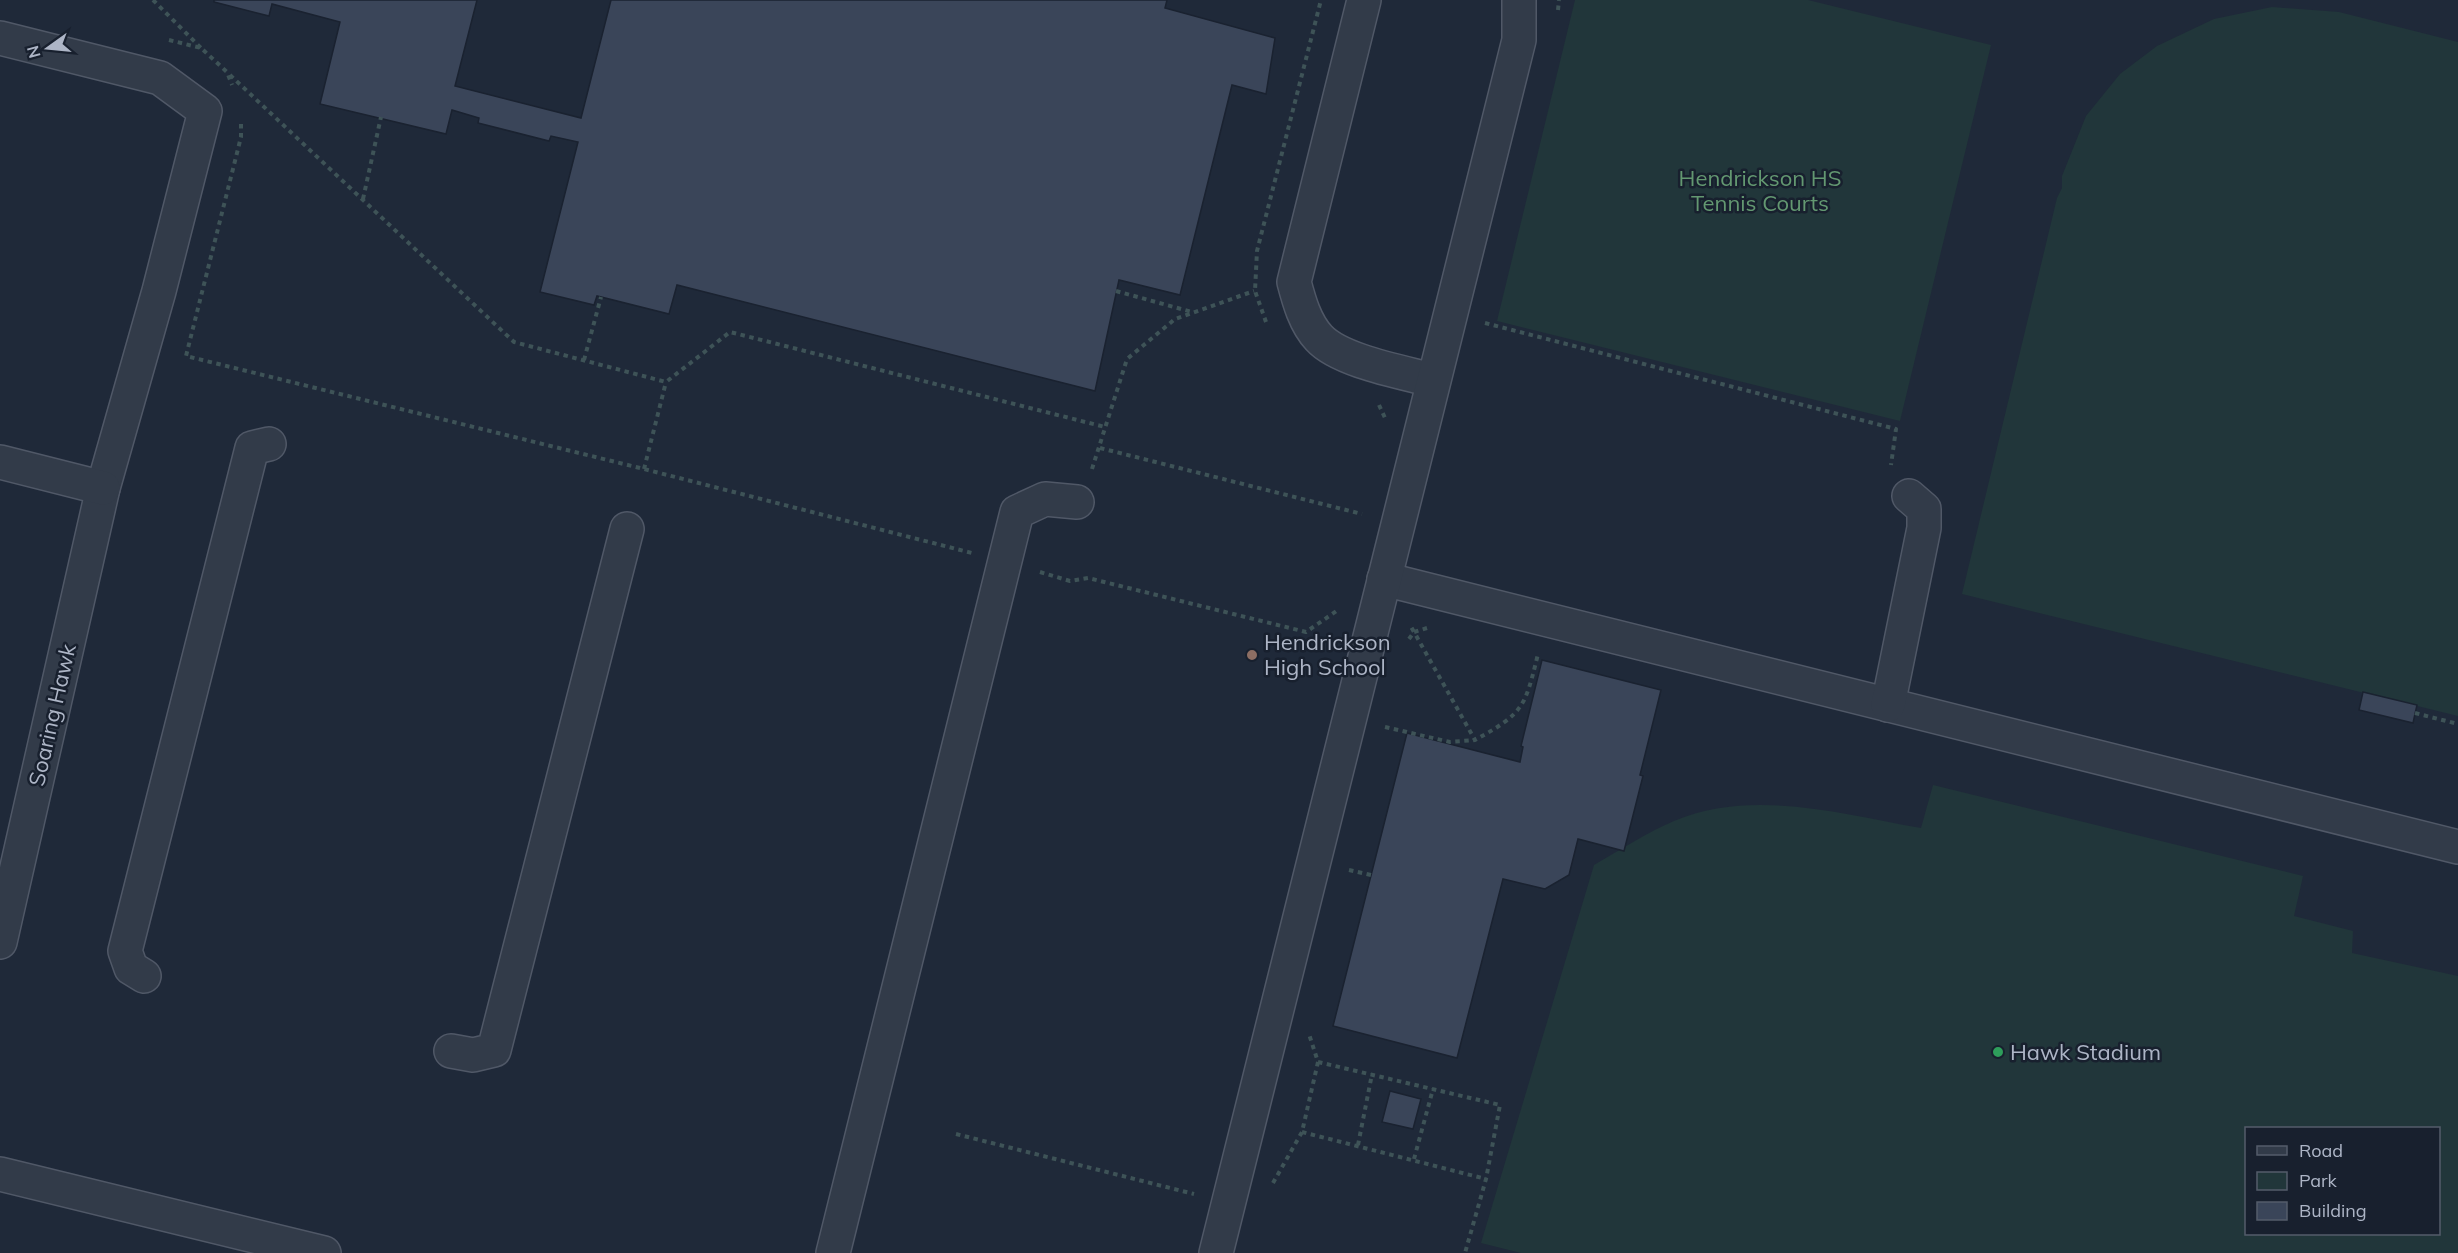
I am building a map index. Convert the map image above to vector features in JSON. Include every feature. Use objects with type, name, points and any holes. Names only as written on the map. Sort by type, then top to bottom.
[{"type":"street","points":[[1364,0],[1294,282],[1300,307],[1319,338],[1348,356],[1432,380]]},
{"type":"street","points":[[1216,1253],[1349,728],[1399,583],[1432,380],[1519,40],[1519,0]]},
{"type":"street","name":"Soaring Hawk","points":[[0,38],[160,78],[205,111],[159,291],[103,488],[0,942]]},
{"type":"street","points":[[144,976],[131,968],[125,951],[252,448],[270,444]]},
{"type":"street","points":[[0,462],[103,488]]},
{"type":"street","points":[[1888,705],[1924,528],[1924,509],[1904,482]]},
{"type":"street","points":[[833,1253],[1017,512],[1045,499],[1083,488]]},
{"type":"street","points":[[451,1051],[473,1055],[494,1050],[627,529]]},
{"type":"street","points":[[1399,583],[2458,848]]},
{"type":"street","points":[[0,1174],[324,1253]]},
{"type":"path","points":[[153,0],[201,48],[514,342],[666,382]]},
{"type":"path","points":[[1557,12],[1558,0]]},
{"type":"path","points":[[168,40],[201,48]]},
{"type":"path","points":[[227,72],[236,94]]},
{"type":"path","points":[[240,115],[241,137],[186,356],[644,469],[973,554],[978,544]]},
{"type":"path","points":[[363,200],[381,117]]},
{"type":"path","points":[[1116,291],[1192,312]]},
{"type":"path","points":[[1083,488],[1100,448],[1127,358],[1175,319],[1255,291]]},
{"type":"path","points":[[584,360],[601,297]]},
{"type":"path","points":[[1487,313],[1485,324],[1896,429],[1891,465],[1904,482]]},
{"type":"path","points":[[644,469],[666,382],[730,332],[1105,427]]},
{"type":"path","points":[[1100,448],[1362,514]]},
{"type":"path","points":[[1004,563],[1071,581],[1088,578],[1306,632],[1340,609]]},
{"type":"path","points":[[1399,583],[1406,618],[1475,740]]},
{"type":"path","points":[[1408,641],[1414,632]]},
{"type":"path","points":[[1382,726],[1450,742],[1475,740],[1507,722],[1527,699],[1538,652]]},
{"type":"path","points":[[2415,713],[2458,724]]},
{"type":"path","points":[[1345,869],[1371,875]]},
{"type":"path","points":[[1269,1190],[1302,1132],[1318,1062],[1309,1033]]},
{"type":"path","points":[[1318,1062],[1500,1105],[1485,1179],[1465,1253]]},
{"type":"path","points":[[1358,1145],[1372,1074]]},
{"type":"path","points":[[1414,1159],[1433,1089]]},
{"type":"path","points":[[1302,1132],[1485,1179]]},
{"type":"path","points":[[956,1134],[1204,1197]]},
{"type":"green space","name":"Hendrickson HS Tennis Courts","points":[[1575,0],[1808,0],[1991,45],[1900,421],[1497,321]]},
{"type":"green space","points":[[2272,7],[2339,12],[2458,42],[2458,716],[1962,594],[2057,198],[2062,188],[2062,176],[2086,116],[2120,74],[2157,46],[2214,19]]},
{"type":"green space","name":"Hawk Stadium","points":[[1933,785],[2303,876],[2294,916],[2353,931],[2352,953],[2458,976],[2458,1253],[1521,1253],[1481,1243],[1594,865],[1643,836],[1674,821],[1704,811],[1734,806],[1766,805],[1829,811],[1921,828]]},
{"type":"building","points":[[214,0],[477,0],[455,86],[581,118],[611,0],[1167,0],[1165,8],[1275,38],[1266,94],[1232,85],[1180,295],[1119,280],[1095,391],[677,285],[669,314],[597,296],[594,305],[540,292],[578,142],[551,136],[549,141],[478,123],[479,118],[452,110],[446,134],[320,104],[340,22],[272,4],[269,16],[214,2]]},
{"type":"building","points":[[1542,660],[1661,690],[1624,851],[1578,839],[1569,875],[1545,889],[1503,879],[1457,1058],[1333,1026],[1407,733],[1520,762],[1523,747],[1521,746]]},
{"type":"building","points":[[2363,692],[2417,705],[2413,723],[2359,710]]},
{"type":"building","points":[[1390,1091],[1421,1099],[1413,1129],[1382,1122]]},
{"type":"place","name":"Hendrickson High School","points":[[1252,655]]},
{"type":"place","name":"Hawk Stadium","points":[[1998,1052]]}]
